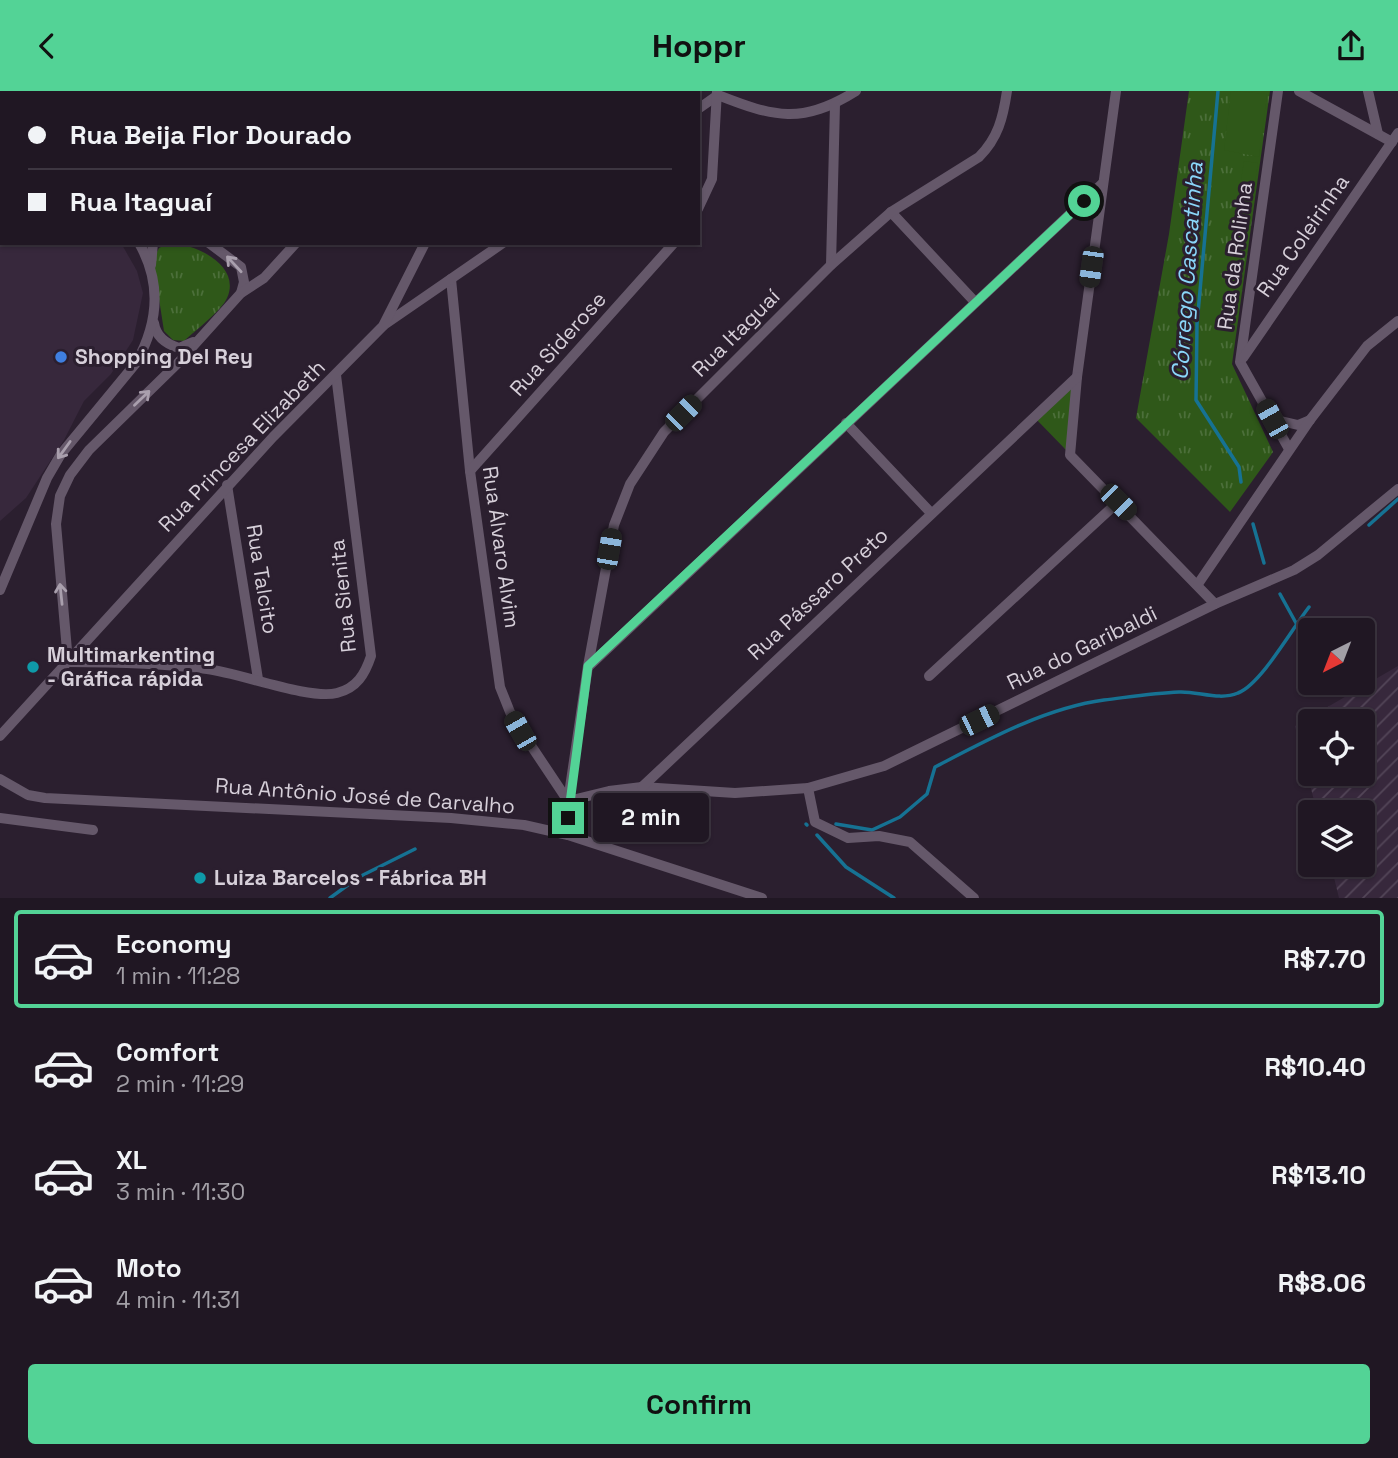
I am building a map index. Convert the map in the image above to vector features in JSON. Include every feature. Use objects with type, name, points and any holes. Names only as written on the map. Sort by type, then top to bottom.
[{"type":"street","points":[[717,93],[772,114],[789,116],[812,113],[835,104],[856,91]]},
{"type":"street","name":"Rua Itaguaí","points":[[568,835],[568,801],[588,666],[614,525],[630,484],[664,432],[831,265],[891,212],[979,157],[988,148],[1003,117],[1007,91]]},
{"type":"street","points":[[1116,91],[1077,377],[1070,455],[1215,604]]},
{"type":"street","name":"Rua da Rolinha","points":[[1278,91],[1240,362],[1289,449]]},
{"type":"street","points":[[1299,91],[1378,134],[1395,137]]},
{"type":"street","points":[[1368,91],[1378,134]]},
{"type":"street","points":[[700,107],[717,93]]},
{"type":"street","points":[[700,205],[712,179],[717,93]]},
{"type":"street","points":[[831,265],[835,104]]},
{"type":"street","name":"Rua Coleirinha","points":[[1240,362],[1395,137]]},
{"type":"street","points":[[588,666],[1102,184]]},
{"type":"street","points":[[891,212],[975,302]]},
{"type":"street","points":[[0,590],[47,478],[76,433],[136,363],[146,347],[156,300],[150,269],[140,245]]},
{"type":"street","points":[[150,269],[153,245]]},
{"type":"street","points":[[212,245],[240,267],[244,282],[240,293]]},
{"type":"street","points":[[68,662],[56,524],[60,496],[70,475],[89,450],[177,364],[240,293],[264,278],[294,245]]},
{"type":"street","name":"Rua Princesa Elizabeth","points":[[0,736],[228,485],[383,326],[424,245]]},
{"type":"street","points":[[383,326],[500,245]]},
{"type":"street","name":"Rua Siderose","points":[[470,471],[672,245]]},
{"type":"street","name":"Rua Álvaro Alvim","points":[[451,279],[470,471],[500,687],[512,717],[568,801]]},
{"type":"street","points":[[154,317],[157,334],[167,344],[186,346],[201,336]]},
{"type":"street","points":[[1198,584],[1310,420],[1367,346],[1398,321]]},
{"type":"street","name":"Rua Sienita","points":[[68,662],[145,663],[208,669],[315,694],[334,694],[349,690],[360,680],[371,656],[336,375]]},
{"type":"street","name":"Rua Pássaro Preto","points":[[642,787],[1077,377]]},
{"type":"street","points":[[1272,419],[1298,425],[1310,420]]},
{"type":"street","points":[[846,423],[932,513]]},
{"type":"street","name":"Rua Talcito","points":[[228,485],[258,679]]},
{"type":"street","name":"Rua do Garibaldi","points":[[642,787],[735,793],[808,788],[884,767],[1215,604],[1294,570],[1318,555],[1398,489]]},
{"type":"street","points":[[929,676],[1118,502]]},
{"type":"street","name":"Rua Antônio José de Carvalho","points":[[0,779],[28,795],[45,798],[451,818],[524,825],[568,835],[762,898]]},
{"type":"street","points":[[568,801],[642,787]]},
{"type":"street","points":[[808,788],[815,822],[848,838],[879,836],[910,842],[974,898]]},
{"type":"street","points":[[0,818],[93,831]]},
{"type":"shaded area","name":"Shopping Del Rey","points":[[0,245],[122,245],[137,271],[143,293],[133,340],[111,374],[84,401],[64,440],[26,498],[0,521]]},
{"type":"shaded area","points":[[1398,666],[1398,898],[1339,898],[1334,877],[1375,877],[1375,800],[1314,800],[1310,786],[1375,786],[1375,709],[1324,709],[1348,695],[1376,695],[1376,679]]},
{"type":"green space","points":[[1189,91],[1270,91],[1232,364],[1273,452],[1230,512],[1136,418],[1169,234]]},
{"type":"green space","points":[[1231,91],[1267,94],[1259,157],[1224,150]]},
{"type":"green space","points":[[1244,161],[1258,163],[1253,195],[1239,193]]},
{"type":"green space","points":[[165,245],[191,247],[213,258],[228,275],[230,286],[227,298],[208,320],[184,341],[173,340],[164,331],[153,260],[159,248]]},
{"type":"green space","points":[[1077,380],[1070,454],[1034,417]]},
{"type":"waterway","name":"Córrego Cascatinha","points":[[1218,91],[1197,324],[1196,400],[1239,467],[1241,482]]},
{"type":"waterway","points":[[1369,525],[1398,499]]},
{"type":"waterway","name":"Córrego Cascatinha","points":[[1253,524],[1264,563]]},
{"type":"waterway","name":"Córrego Cascatinha","points":[[1280,594],[1296,623]]},
{"type":"waterway","points":[[836,824],[872,830],[900,817],[927,794],[935,767],[1017,726],[1060,710],[1104,700],[1160,693],[1186,692],[1216,696],[1238,693],[1247,688],[1266,668],[1309,607]]},
{"type":"waterway","points":[[817,835],[846,867],[894,898]]},
{"type":"waterway","points":[[330,898],[359,877],[415,849]]},
{"type":"place","name":"Shopping Del Rey","points":[[61,357]]},
{"type":"place","name":"Multimarkenting - Gráfica rápida","points":[[33,667]]},
{"type":"place","name":"Luiza Barcelos - Fábrica BH","points":[[200,878]]},
{"type":"route","points":[[568,818],[568,801],[588,666],[1084,201]]}]
